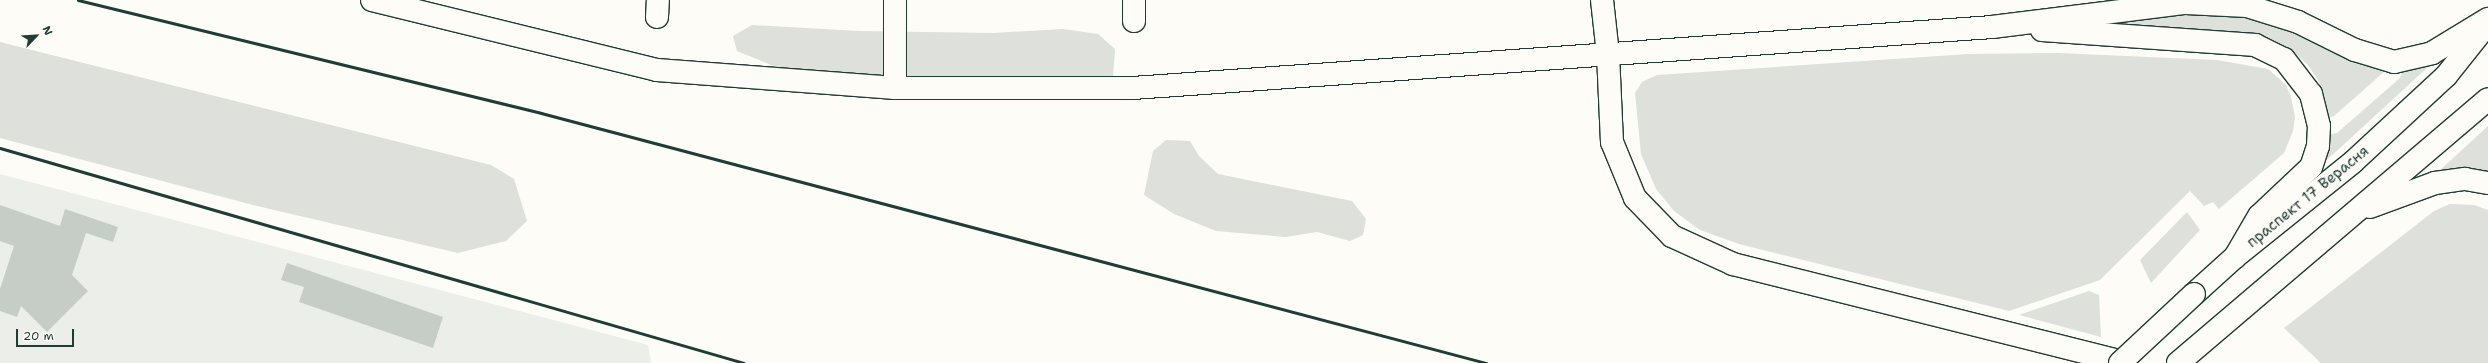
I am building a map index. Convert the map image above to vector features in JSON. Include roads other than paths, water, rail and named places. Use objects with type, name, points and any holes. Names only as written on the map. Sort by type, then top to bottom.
[{"type":"main road","points":[[372,0],[657,70],[895,88],[1133,88],[1992,27],[2186,3],[2247,6],[2298,22],[2355,50],[2394,62],[2432,53],[2488,21]]},
{"type":"main road","points":[[895,0],[895,88]]},
{"type":"main road","points":[[1602,4],[1608,54],[1612,142],[1635,198],[1672,236],[1733,264],[2126,363]]},
{"type":"main road","name":"праспект 17 Верасня","points":[[2120,363],[2235,257],[2353,162],[2440,82],[2488,21]]},
{"type":"main road","points":[[1992,27],[2255,45],[2284,59],[2311,94],[2319,126],[2318,146],[2311,167],[2258,216],[2235,257]]},
{"type":"main road","points":[[2178,363],[2235,312],[2488,99]]},
{"type":"main road","points":[[2355,212],[2435,183],[2465,179],[2488,183]]},
{"type":"railway","points":[[78,0],[541,113],[1486,363]]},
{"type":"railway","points":[[0,148],[744,363]]}]
